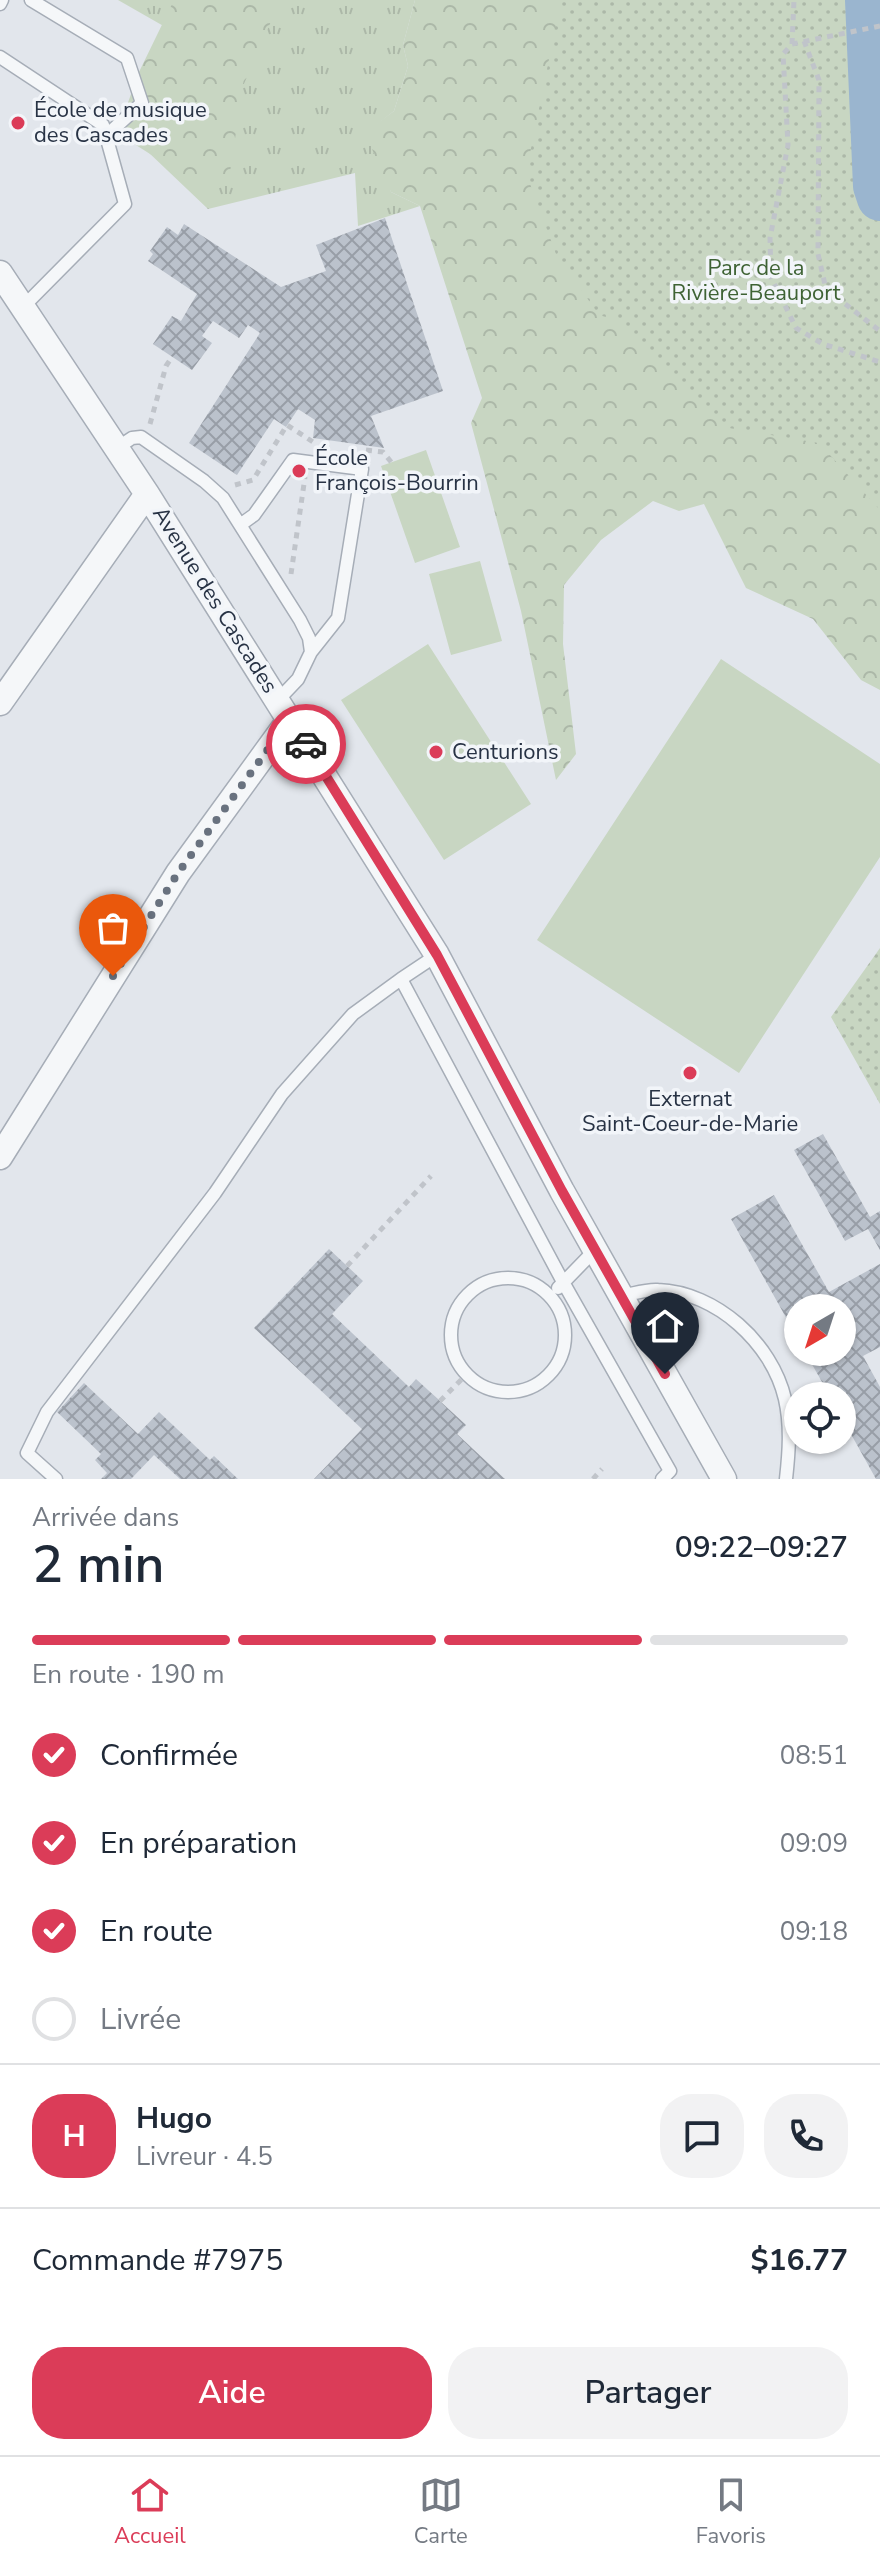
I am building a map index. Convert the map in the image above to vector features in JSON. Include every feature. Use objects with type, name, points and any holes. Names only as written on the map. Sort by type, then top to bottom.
[{"type":"street","name":"Avenue des Cascades","points":[[0,273],[147,494],[437,955],[595,1250],[724,1479]]},
{"type":"street","points":[[0,703],[147,494]]},
{"type":"street","points":[[0,1157],[284,709]]},
{"type":"lane","points":[[31,0],[127,58],[142,103],[107,135]]},
{"type":"lane","points":[[0,57],[103,125],[125,204],[23,307]]},
{"type":"lane","points":[[117,448],[132,438],[146,440],[216,490],[305,628],[311,652]]},
{"type":"lane","points":[[240,525],[254,515],[293,460],[362,469],[338,618],[311,652],[284,709]]},
{"type":"lane","points":[[56,1479],[27,1453],[47,1412],[215,1193],[282,1094],[353,1014],[437,955]]},
{"type":"lane","points":[[401,979],[563,1282],[670,1471],[662,1479]]},
{"type":"lane","points":[[550,1296],[595,1250]]},
{"type":"lane","points":[[508,1277],[533,1283],[550,1296],[563,1318],[565,1336],[561,1356],[548,1377],[523,1391],[500,1392],[477,1384],[460,1367],[450,1339],[453,1316],[467,1293],[487,1281],[508,1277]]},
{"type":"lane","points":[[621,1296],[656,1289],[694,1296],[730,1316],[756,1344],[773,1367],[784,1396],[790,1428],[786,1479]]},
{"type":"path","points":[[792,44],[794,0]]},
{"type":"path","points":[[880,26],[792,44],[783,54],[788,145],[770,238],[771,277],[796,328],[823,344],[880,362]]},
{"type":"path","points":[[804,41],[819,80],[818,254],[826,289],[880,331]]},
{"type":"path","points":[[146,440],[166,366],[172,357]]},
{"type":"path","points":[[223,477],[235,485],[253,480],[287,425],[311,442],[325,444]]},
{"type":"path","points":[[365,449],[383,452],[392,463]]},
{"type":"path","points":[[281,590],[289,584],[306,473],[313,463]]},
{"type":"path","points":[[347,1266],[431,1176]]},
{"type":"path","points":[[440,1401],[467,1374]]},
{"type":"path","points":[[593,1479],[602,1469]]},
{"type":"green space","points":[[118,0],[415,0],[403,45],[408,66],[394,111],[375,126],[391,192],[420,206],[358,226],[355,173],[208,209],[126,131],[167,28]]},
{"type":"green space","points":[[174,0],[275,0],[272,19],[243,86],[230,172],[202,187],[117,133],[139,72]]},
{"type":"green space","points":[[415,0],[561,0],[562,4],[653,0],[880,0],[880,690],[861,680],[813,619],[746,588],[704,504],[679,511],[653,501],[601,540],[564,585],[563,644],[576,754],[556,780],[521,611],[471,423],[482,398],[420,206],[391,192],[372,149],[375,125],[394,111],[408,66],[403,45]]},
{"type":"green space","name":"Parc de la Rivière-Beauport","points":[[561,0],[868,0],[876,186],[880,198],[880,510],[819,443],[729,428],[620,321],[599,315],[556,254],[526,173]]},
{"type":"green space","points":[[426,450],[460,547],[415,563],[381,466]]},
{"type":"green space","points":[[480,561],[502,641],[451,655],[429,574]]},
{"type":"green space","name":"Centurions","points":[[428,644],[531,804],[444,860],[341,700]]},
{"type":"green space","points":[[721,659],[880,764],[880,857],[739,1073],[537,940]]},
{"type":"green space","points":[[880,948],[880,1104],[831,1017]]},
{"type":"building","points":[[385,218],[443,391],[371,416],[384,448],[313,438],[315,420],[298,409],[286,427],[274,419],[237,475],[189,443],[260,333],[248,325],[239,338],[213,321],[202,336],[212,343],[192,370],[153,344],[172,316],[181,321],[197,294],[148,261],[153,254],[150,251],[167,227],[178,235],[184,224],[281,287],[326,271],[316,245]]},
{"type":"building","points":[[823,1134],[870,1217],[880,1211],[880,1250],[868,1229],[845,1241],[794,1150]]},
{"type":"building","points":[[774,1195],[829,1292],[880,1264],[880,1347],[863,1356],[880,1387],[880,1479],[876,1479],[856,1443],[856,1382],[822,1382],[813,1366],[856,1366],[856,1294],[784,1294],[784,1314],[731,1219]]},
{"type":"building","points":[[329,1249],[363,1281],[332,1314],[409,1387],[416,1379],[466,1425],[457,1434],[505,1479],[314,1479],[362,1429],[254,1328]]},
{"type":"building","points":[[84,1383],[138,1434],[159,1412],[210,1460],[214,1456],[238,1479],[180,1479],[154,1455],[131,1479],[101,1479],[107,1473],[95,1460],[101,1454],[57,1412]]},
{"type":"waterway","points":[[868,0],[876,186],[880,198]]},
{"type":"way so far","points":[[113,976],[178,873],[290,719],[306,744]]},
{"type":"place","name":"École de musique des Cascades","points":[[18,123]]},
{"type":"place","name":"École François-Bourrin","points":[[299,471]]},
{"type":"place","name":"Centurions","points":[[436,752]]},
{"type":"place","name":"Externat Saint-Coeur-de-Marie","points":[[690,1073]]},
{"type":"route","points":[[306,744],[437,955],[562,1191],[665,1374]]}]
